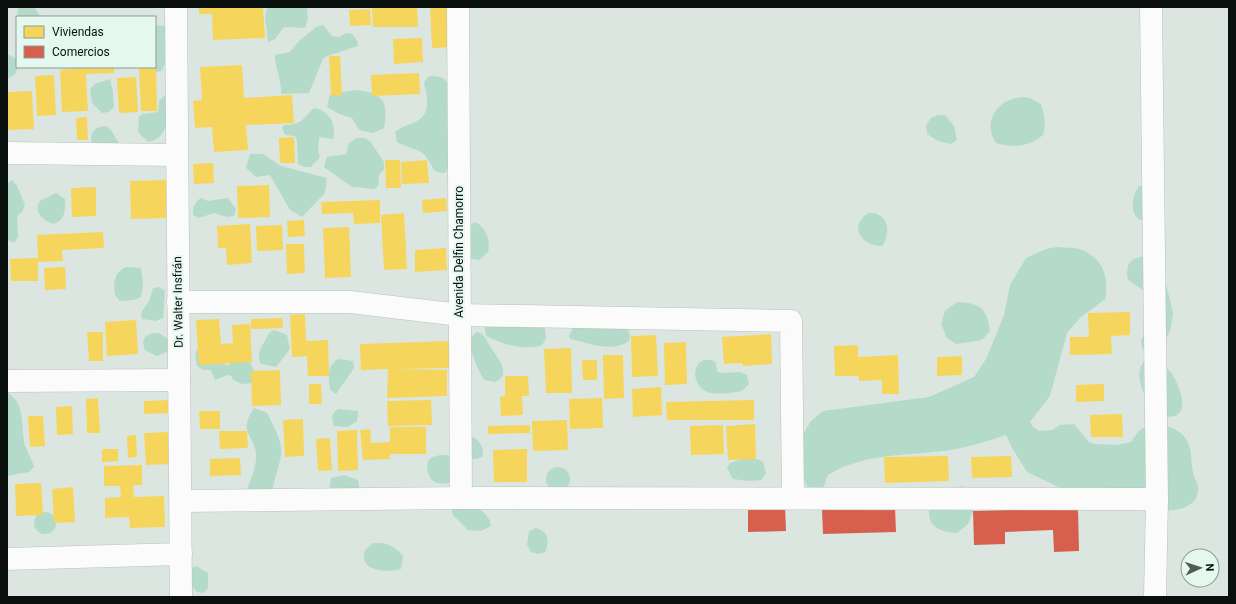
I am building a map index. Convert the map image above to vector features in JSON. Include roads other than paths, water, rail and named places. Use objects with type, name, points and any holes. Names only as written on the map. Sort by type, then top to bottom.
[{"type":"street","name":"Dr. Walter Insfrán","points":[[176,7],[181,597]]},
{"type":"street","name":"Avenida Delfin Chamorro","points":[[458,7],[461,498]]},
{"type":"street","points":[[1151,7],[1157,500],[1155,597]]},
{"type":"street","points":[[7,153],[177,155]]},
{"type":"street","points":[[178,302],[350,302],[460,315],[791,321],[793,498]]},
{"type":"street","points":[[7,381],[180,380]]},
{"type":"street","points":[[181,501],[461,498],[1157,500]]},
{"type":"street","points":[[7,559],[181,554]]}]
